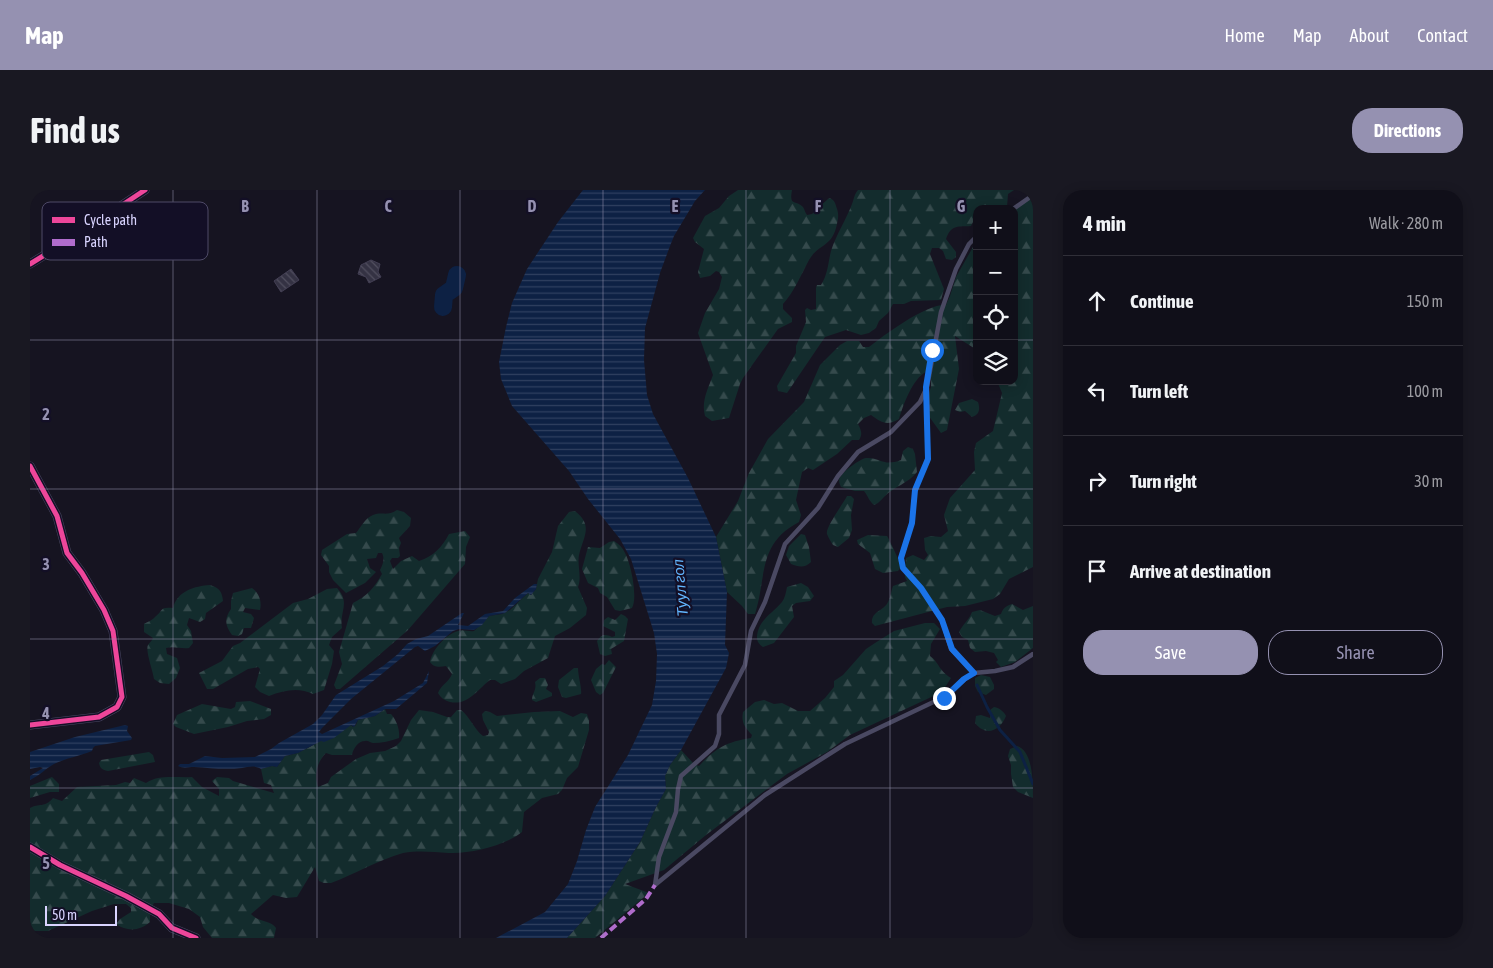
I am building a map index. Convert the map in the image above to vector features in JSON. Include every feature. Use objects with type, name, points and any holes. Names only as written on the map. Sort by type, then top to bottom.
[{"type":"street","points":[[127,202],[146,190]]},
{"type":"street","points":[[30,264],[42,256]]},
{"type":"street","points":[[30,466],[57,516],[67,553],[82,573],[104,610],[113,631],[122,697],[117,707],[100,717],[30,725]]},
{"type":"street","points":[[30,847],[60,865],[159,914],[172,928],[196,938]]},
{"type":"lane","points":[[1018,206],[1033,195]]},
{"type":"lane","points":[[973,240],[956,269],[941,312],[926,387],[920,402],[892,432],[858,452],[838,476],[818,508],[785,544],[765,602],[751,631],[745,665],[719,715],[719,734],[715,746],[681,776],[676,812],[658,857],[655,885],[765,795],[845,744],[944,698],[964,679],[974,673],[1013,667],[1033,654]]},
{"type":"lane","points":[[926,387],[928,459],[915,490],[912,523],[901,558],[903,568],[921,588],[942,620],[952,649],[974,673]]},
{"type":"green space","points":[[738,190],[792,190],[792,201],[803,207],[807,215],[812,214],[829,198],[835,203],[838,219],[832,237],[809,260],[794,289],[783,304],[783,309],[792,318],[792,322],[778,329],[743,378],[729,418],[712,421],[705,416],[704,405],[713,375],[698,333],[705,313],[719,289],[722,277],[716,271],[710,276],[700,278],[698,272],[704,249],[693,238],[705,216],[719,208],[729,196]]},
{"type":"green space","points":[[858,190],[1014,190],[1008,194],[1007,205],[973,205],[973,222],[971,226],[956,227],[950,231],[946,239],[956,252],[956,257],[952,260],[946,259],[943,251],[939,248],[932,248],[930,254],[944,289],[941,300],[893,304],[888,313],[879,321],[876,328],[869,333],[861,335],[846,330],[825,337],[787,393],[778,391],[777,386],[796,353],[796,346],[806,322],[805,310],[807,308],[811,310],[816,309],[817,285],[821,285],[823,281],[833,245]]},
{"type":"green space","points":[[1033,193],[1033,567],[1009,579],[1000,594],[993,599],[965,606],[947,607],[875,626],[872,623],[872,619],[886,605],[893,586],[907,581],[905,577],[906,558],[913,555],[924,560],[928,555],[925,550],[924,538],[931,536],[941,537],[948,531],[944,515],[950,498],[975,470],[974,452],[976,443],[993,431],[1002,393],[999,385],[1018,385],[1018,206]]},
{"type":"green space","points":[[973,247],[973,347],[955,336],[959,369],[947,430],[941,433],[928,415],[925,405],[931,387],[931,374],[926,372],[921,375],[913,386],[899,419],[888,423],[882,422],[871,415],[864,418],[858,424],[861,432],[859,440],[852,440],[837,454],[813,470],[808,468],[802,472],[796,500],[801,515],[799,522],[776,540],[766,562],[755,614],[748,614],[727,592],[716,537],[738,501],[749,473],[768,439],[804,402],[820,365],[840,345],[847,341],[859,341],[863,347],[869,347],[917,314],[928,309],[946,305],[956,277]]},
{"type":"green space","points":[[972,399],[978,402],[979,407],[979,411],[975,416],[972,417],[965,411],[955,410],[959,403]]},
{"type":"green space","points":[[908,447],[913,449],[915,454],[917,472],[874,505],[864,491],[855,491],[841,487],[840,477],[860,460],[871,458],[895,462],[901,460],[903,451]]},
{"type":"green space","points":[[847,496],[851,496],[854,499],[851,515],[852,530],[849,538],[838,547],[833,545],[827,535],[827,531]]},
{"type":"green space","points":[[397,510],[404,512],[411,518],[410,526],[399,538],[401,543],[399,548],[400,556],[392,558],[390,561],[393,569],[401,561],[412,556],[419,561],[429,557],[440,547],[449,534],[465,531],[470,537],[466,547],[465,564],[408,630],[340,689],[336,689],[334,685],[342,664],[339,652],[353,603],[370,591],[382,574],[380,570],[383,564],[383,557],[382,553],[378,553],[376,558],[367,559],[370,568],[376,572],[365,583],[346,593],[333,580],[329,572],[329,566],[321,555],[322,550],[347,534],[356,533],[370,516]]},
{"type":"green space","points":[[575,511],[581,516],[586,527],[579,555],[580,579],[578,587],[587,608],[586,615],[570,628],[555,636],[548,658],[524,671],[515,679],[501,684],[495,680],[490,680],[462,702],[456,703],[443,699],[438,693],[452,674],[446,666],[435,666],[430,662],[437,648],[449,635],[462,630],[474,631],[489,616],[502,614],[510,610],[528,593],[531,595],[536,589],[538,579],[552,552],[558,526],[569,512]]},
{"type":"green space","points":[[801,534],[805,535],[811,562],[806,565],[797,566],[791,564],[786,555],[789,546]]},
{"type":"green space","points":[[868,535],[887,536],[901,567],[898,571],[883,573],[875,569],[870,553],[858,544],[857,540]]},
{"type":"green space","points":[[614,541],[622,548],[627,558],[634,589],[632,608],[620,611],[615,610],[607,597],[600,593],[598,588],[588,583],[582,569],[588,547],[600,548]]},
{"type":"green space","points":[[801,583],[808,587],[814,596],[810,601],[796,603],[792,606],[794,617],[774,643],[763,647],[757,639],[760,626],[782,602],[787,587]]},
{"type":"green space","points":[[210,585],[220,591],[223,601],[206,613],[205,619],[200,622],[189,618],[187,625],[191,631],[193,643],[189,648],[166,648],[167,654],[177,658],[180,668],[176,678],[169,684],[160,683],[154,679],[147,648],[153,638],[144,632],[144,624],[164,609],[173,608],[178,597],[187,591]]},
{"type":"green space","points":[[252,588],[261,603],[260,610],[245,608],[243,612],[251,614],[254,618],[251,628],[244,628],[242,634],[238,636],[232,635],[226,622],[231,609],[233,593]]},
{"type":"green space","points":[[337,588],[341,593],[344,603],[342,628],[332,637],[329,645],[334,651],[324,690],[313,694],[291,690],[269,696],[260,692],[255,687],[260,669],[258,667],[248,669],[213,689],[207,689],[199,673],[222,661],[233,646],[240,643],[293,603],[308,599],[327,589]]},
{"type":"green space","points":[[1012,604],[1023,610],[1033,606],[1033,648],[1015,662],[1001,667],[996,662],[998,660],[994,653],[986,651],[975,652],[970,648],[968,640],[962,637],[959,632],[972,612],[980,610],[995,616],[1001,614],[1005,608]]},
{"type":"green space","points":[[621,614],[628,619],[624,641],[611,649],[612,654],[605,656],[600,654],[597,641],[604,635],[615,636],[615,632],[603,626],[604,620],[608,617],[615,620]]},
{"type":"green space","points":[[925,623],[934,623],[940,629],[931,644],[930,656],[951,678],[942,692],[850,735],[827,752],[787,774],[706,835],[664,870],[625,884],[649,893],[595,938],[567,938],[605,896],[640,842],[666,789],[665,776],[670,765],[681,750],[694,764],[699,766],[722,747],[751,738],[752,735],[744,725],[743,712],[755,702],[764,700],[774,704],[782,703],[798,711],[810,711],[825,698],[834,687],[834,681],[843,675],[866,649],[894,631]]},
{"type":"green space","points":[[609,660],[616,667],[603,693],[600,695],[596,692],[591,680],[596,669],[602,664],[605,665]]},
{"type":"green space","points":[[574,668],[578,668],[581,694],[566,698],[562,697],[558,687],[559,680]]},
{"type":"green space","points":[[981,675],[990,677],[994,685],[994,689],[986,695],[978,692],[975,686],[975,678]]},
{"type":"green space","points":[[540,678],[545,678],[548,685],[546,689],[552,693],[552,696],[536,702],[532,698],[535,682]]},
{"type":"green space","points":[[250,701],[271,709],[271,715],[264,719],[247,721],[194,734],[173,724],[177,715],[202,704],[231,709],[235,707],[236,702]]},
{"type":"green space","points":[[994,707],[1002,710],[1006,716],[996,728],[988,731],[984,730],[975,723],[976,716],[981,715],[990,718],[990,710]]},
{"type":"green space","points":[[385,709],[387,714],[391,714],[396,723],[399,738],[379,743],[362,741],[353,750],[352,755],[332,755],[326,753],[320,760],[317,768],[318,787],[328,783],[331,777],[356,759],[396,746],[401,741],[411,720],[419,710],[451,717],[457,710],[461,710],[483,736],[488,735],[489,732],[483,720],[482,714],[485,711],[497,716],[560,711],[573,717],[581,713],[587,714],[589,730],[578,767],[567,778],[562,790],[558,794],[542,798],[524,812],[522,832],[515,837],[497,845],[467,852],[420,851],[403,853],[331,883],[319,881],[315,867],[297,897],[286,898],[273,895],[251,914],[274,925],[276,928],[274,938],[212,938],[203,927],[200,917],[189,909],[169,903],[154,903],[150,910],[150,922],[138,929],[120,927],[116,924],[131,912],[131,908],[126,904],[114,904],[92,911],[48,931],[30,931],[30,808],[45,804],[53,798],[62,801],[77,787],[130,783],[134,778],[146,783],[162,777],[192,777],[202,787],[219,796],[219,789],[212,781],[217,777],[229,778],[233,781],[274,793],[271,785],[264,783],[261,769],[272,766],[277,767],[285,756],[305,750],[351,725],[353,727],[358,720],[375,716]]},
{"type":"green space","points":[[1017,746],[1022,749],[1029,760],[1033,798],[1018,792],[1013,787],[1011,765],[1008,756],[1010,749]]},
{"type":"green space","points":[[149,752],[153,755],[155,762],[108,771],[104,770],[99,763],[101,760]]},
{"type":"green space","points":[[52,777],[59,784],[59,792],[50,792],[30,798],[30,786]]},
{"type":"water","name":"Туул гол","points":[[583,190],[705,190],[695,201],[674,236],[660,273],[645,328],[644,360],[647,395],[653,414],[688,478],[716,537],[727,592],[725,645],[729,653],[726,668],[681,750],[670,765],[665,776],[666,789],[640,842],[605,896],[567,938],[496,938],[545,912],[568,884],[595,807],[628,755],[652,705],[656,681],[657,654],[654,633],[631,559],[620,539],[588,499],[569,471],[512,406],[501,379],[499,362],[512,303],[527,269],[558,222]]},
{"type":"water","points":[[534,584],[537,584],[536,589],[531,595],[528,593],[505,613],[489,616],[482,625],[474,630],[459,629],[453,631],[435,646],[425,651],[418,646],[415,647],[351,699],[319,732],[322,734],[394,701],[423,683],[429,671],[427,683],[396,709],[385,709],[375,716],[358,720],[354,727],[351,725],[334,738],[324,742],[321,741],[298,753],[285,756],[277,767],[224,769],[184,768],[178,766],[180,764],[189,764],[205,756],[222,758],[255,757],[271,749],[313,724],[336,695],[383,666],[407,644],[428,636],[462,613],[464,613],[458,625],[468,626],[485,614],[503,611],[515,598]]},
{"type":"water","points":[[125,725],[128,726],[127,731],[132,738],[131,740],[95,746],[92,751],[54,764],[30,780],[30,776],[43,768],[30,769],[30,752],[75,737]]},
{"type":"building","points":[[371,260],[380,264],[378,272],[381,277],[369,283],[366,277],[358,274],[361,265]]},
{"type":"building","points":[[291,269],[299,280],[281,292],[274,281]]},
{"type":"waterway","points":[[443,307],[444,295],[454,288],[457,275]]},
{"type":"waterway","points":[[977,685],[1000,730],[1020,752],[1033,784]]},
{"type":"marked path","points":[[601,938],[646,899],[655,885]]},
{"type":"cycle path","points":[[127,202],[145,190]]},
{"type":"cycle path","points":[[30,264],[42,257]]},
{"type":"cycle path","points":[[30,466],[57,516],[67,553],[82,573],[104,610],[113,631],[122,697],[117,707],[99,717],[30,725]]},
{"type":"cycle path","points":[[30,847],[60,865],[159,914],[172,928],[196,938]]},
{"type":"route","points":[[932,350],[926,387],[928,459],[915,490],[912,523],[901,558],[903,568],[921,588],[942,620],[952,649],[974,673],[964,679],[944,698]]}]
